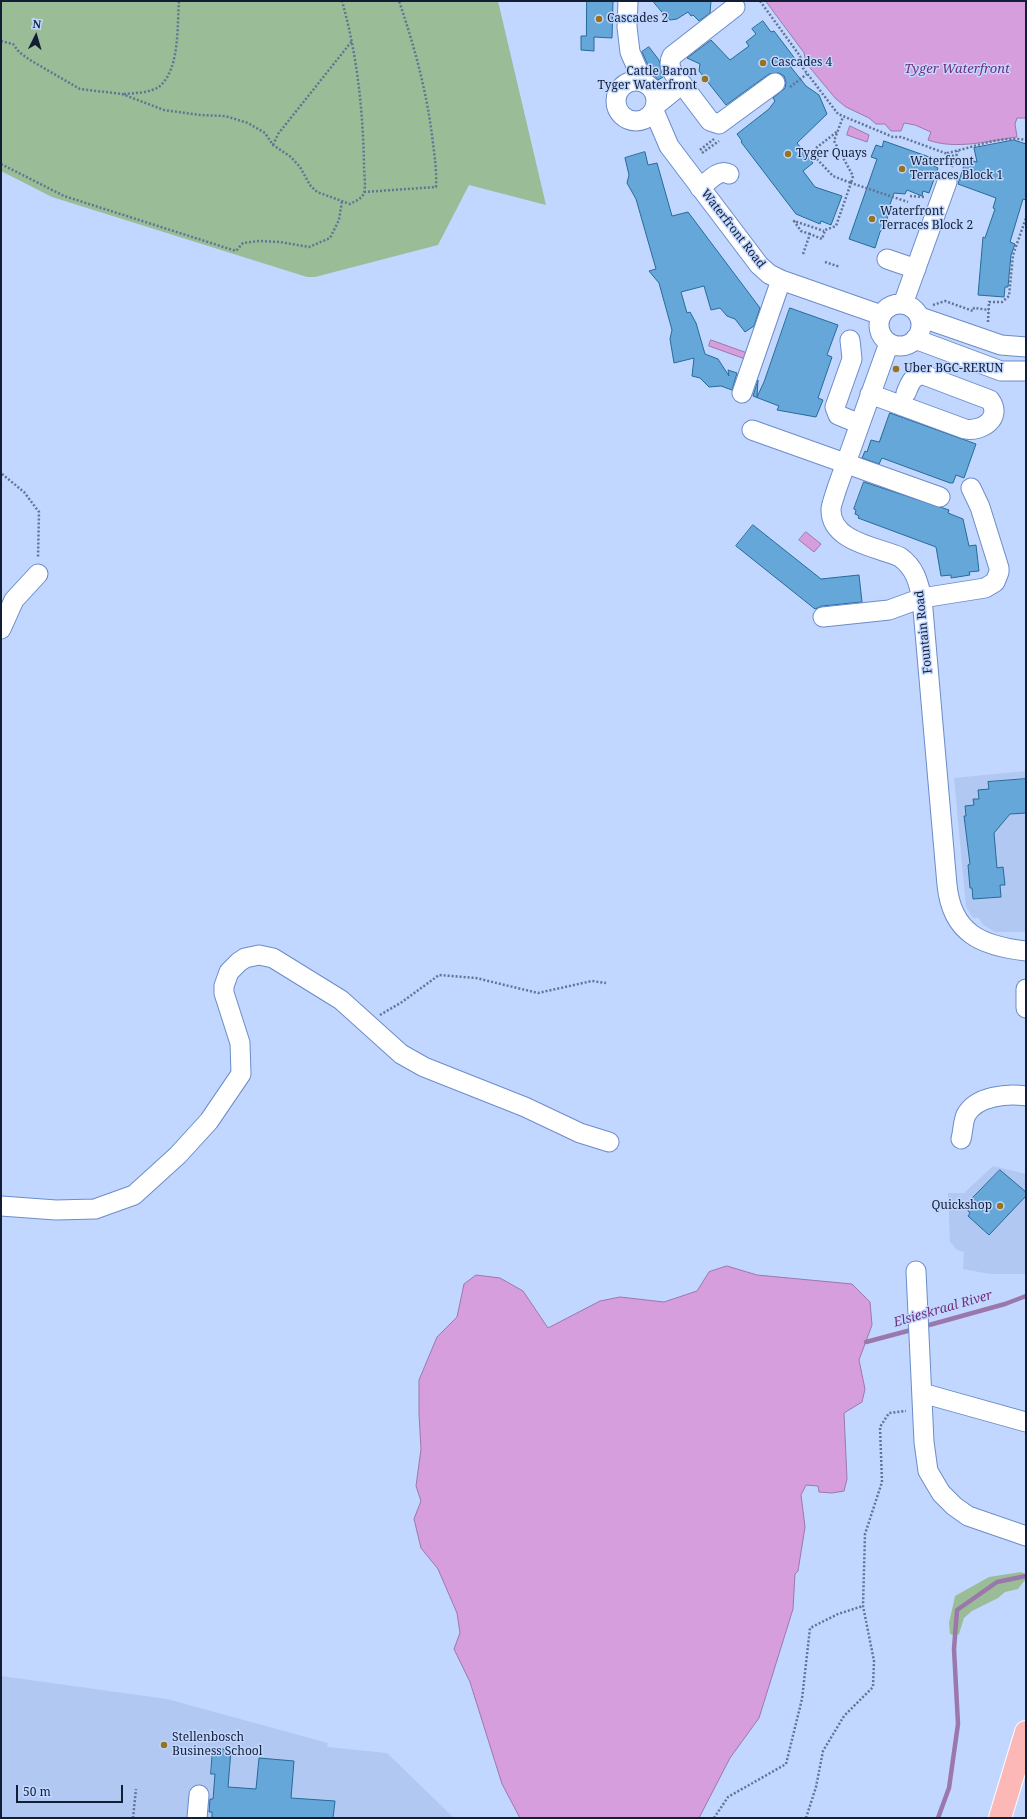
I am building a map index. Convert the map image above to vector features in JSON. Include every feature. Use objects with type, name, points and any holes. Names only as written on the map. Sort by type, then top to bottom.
[{"type":"main road","points":[[1000,1818],[1026,1732]]},
{"type":"street","points":[[628,1],[627,27],[636,82],[624,85],[617,96],[617,108],[625,118],[650,113],[682,84]]},
{"type":"street","points":[[735,7],[672,56],[670,61],[671,70],[710,121],[715,124],[722,123],[784,84]]},
{"type":"street","name":"Waterfront Road","points":[[636,82],[654,91],[650,113],[669,146],[759,265],[769,274],[781,280],[881,315]]},
{"type":"street","points":[[700,188],[719,174],[724,172],[729,174]]},
{"type":"street","points":[[903,304],[947,182]]},
{"type":"street","points":[[887,259],[916,269]]},
{"type":"street","points":[[742,393],[781,280]]},
{"type":"street","points":[[925,312],[920,331],[915,339],[908,344],[901,346],[889,343],[880,333],[879,327],[881,315],[891,305],[903,304],[925,312],[980,339],[1000,346],[1022,348]]},
{"type":"street","points":[[915,339],[1001,371],[1020,371]]},
{"type":"street","points":[[850,340],[852,359],[835,407],[838,415],[860,424]]},
{"type":"street","name":"Fountain Road","points":[[889,343],[832,502],[832,517],[839,530],[851,539],[893,554],[907,562],[918,580],[922,598],[949,899],[957,921],[963,928],[987,944],[1006,949],[1026,951]]},
{"type":"street","points":[[870,394],[965,429],[979,429],[989,423],[993,417],[993,406],[987,398],[924,375],[917,376],[912,380],[906,393]]},
{"type":"street","points":[[752,430],[940,497]]},
{"type":"street","points":[[823,617],[890,610],[922,598],[991,586],[998,577],[999,568],[980,506],[971,488]]},
{"type":"street","points":[[1,629],[14,600],[38,574]]},
{"type":"street","name":"Fountain Road","points":[[1006,949],[1026,945]]},
{"type":"street","points":[[1,1206],[56,1210],[95,1209],[134,1195],[178,1156],[209,1121],[241,1074],[240,1043],[224,993],[224,986],[229,972],[238,962],[245,958],[259,955],[273,958],[342,1000],[401,1054],[424,1067],[525,1108],[580,1133],[609,1142]]},
{"type":"street","points":[[1026,989],[1026,1008]]},
{"type":"street","points":[[961,1139],[966,1115],[980,1100],[989,1098],[1026,1096]]},
{"type":"street","points":[[916,1271],[924,1442],[928,1471],[941,1493],[954,1506],[968,1516],[1026,1536]]},
{"type":"street","points":[[922,1401],[1026,1422]]},
{"type":"street","points":[[197,1818],[199,1794]]},
{"type":"path","points":[[1,41],[13,44],[19,52],[30,60],[80,89],[122,94],[143,92],[159,86],[169,73],[174,61],[180,1]]},
{"type":"path","points":[[122,94],[164,110],[200,116],[225,116],[248,123],[265,133],[273,145],[291,157],[300,167],[302,174],[310,185],[317,192],[350,204],[358,200],[364,192],[363,151],[357,76],[351,33],[342,1]]},
{"type":"path","points":[[364,192],[436,187],[437,172],[429,111],[419,68],[399,1]]},
{"type":"path","points":[[760,1],[800,56],[803,68],[807,74],[838,114],[894,137],[901,137],[946,154],[956,157],[958,151]]},
{"type":"path","points":[[273,145],[278,134],[353,40]]},
{"type":"path","points":[[784,84],[807,74]]},
{"type":"path","points":[[824,231],[822,238],[800,231],[794,221],[824,231],[836,226],[853,176],[834,141],[843,117]]},
{"type":"path","points":[[816,148],[838,130]]},
{"type":"path","points":[[700,150],[715,138]]},
{"type":"path","points":[[946,154],[990,142],[1013,138],[1026,140]]},
{"type":"path","points":[[702,153],[720,140]]},
{"type":"path","points":[[814,156],[833,176],[908,202]]},
{"type":"path","points":[[1,164],[64,196],[236,251],[243,243],[259,240],[280,242],[309,248],[330,238],[339,220],[342,201]]},
{"type":"path","points":[[988,322],[990,302],[1002,302],[1009,296],[1013,255],[1026,218]]},
{"type":"path","points":[[803,254],[810,234]]},
{"type":"path","points":[[825,262],[840,267]]},
{"type":"path","points":[[925,312],[945,301],[973,311],[974,308],[989,310]]},
{"type":"path","points":[[2,474],[24,492],[39,512],[38,574]]},
{"type":"path","points":[[367,1022],[402,1002],[439,975],[476,978],[538,993],[592,981],[606,983]]},
{"type":"path","points":[[806,1818],[816,1787],[823,1751],[844,1716],[873,1687],[874,1661],[863,1606],[865,1534],[882,1482],[880,1427],[889,1413],[922,1401]]},
{"type":"path","points":[[714,1818],[728,1797],[786,1764],[802,1699],[810,1628],[838,1614],[863,1606]]},
{"type":"path","points":[[133,1818],[136,1789]]},
{"type":"shaded area","points":[[1026,771],[1026,932],[995,932],[982,924],[979,918],[973,918],[966,907],[954,778]]},
{"type":"shaded area","points":[[993,1166],[1026,1174],[1026,1274],[990,1274],[963,1269],[964,1252],[957,1250],[950,1242],[948,1193],[964,1193]]},
{"type":"shaded area","name":"Stellenbosch Business School","points":[[1,1676],[167,1699],[328,1743],[327,1747],[387,1753],[454,1818],[1,1818]]},
{"type":"green space","points":[[1,1],[498,1],[546,205],[469,185],[438,245],[315,277],[307,277],[52,197],[1,171]]},
{"type":"green space","points":[[1021,1572],[1026,1574],[1026,1579],[1018,1589],[1005,1592],[998,1598],[972,1611],[964,1618],[959,1634],[955,1636],[950,1634],[949,1623],[955,1596],[989,1577]]},
{"type":"water","name":"Tyger Waterfront","points":[[766,1],[1026,1],[1026,118],[1017,118],[1015,124],[1017,137],[972,144],[939,143],[928,140],[931,132],[915,125],[904,123],[901,131],[891,131],[885,124],[876,124],[869,118],[846,107],[836,99],[806,63],[804,53]]},
{"type":"water","points":[[850,126],[869,135],[867,142],[847,135]]},
{"type":"water","points":[[711,340],[750,354],[748,360],[709,346]]},
{"type":"water","points":[[806,532],[821,544],[814,552],[799,540]]},
{"type":"water","points":[[727,1266],[757,1275],[852,1284],[870,1302],[872,1325],[859,1360],[865,1389],[862,1402],[844,1413],[847,1479],[844,1491],[832,1493],[819,1492],[818,1486],[806,1485],[801,1495],[805,1527],[798,1571],[795,1574],[793,1609],[759,1718],[730,1758],[699,1818],[520,1818],[502,1784],[470,1682],[454,1649],[460,1633],[457,1613],[438,1569],[421,1548],[414,1519],[421,1501],[416,1486],[421,1449],[419,1380],[437,1337],[457,1317],[464,1284],[476,1275],[500,1278],[523,1291],[548,1328],[600,1301],[620,1297],[664,1302],[697,1291],[709,1272]]},
{"type":"building","name":"Cascades 2","points":[[587,1],[613,1],[612,38],[594,37],[594,51],[581,50],[581,36],[586,36]]},
{"type":"building","points":[[653,1],[711,1],[710,13],[699,21],[688,12],[677,19],[670,20]]},
{"type":"building","points":[[763,21],[771,32],[774,31],[796,60],[790,66],[806,86],[819,95],[827,114],[797,143],[813,163],[803,171],[815,187],[842,196],[831,225],[821,221],[820,224],[796,214],[741,142],[742,141],[737,134],[769,109],[775,101],[773,98],[785,88],[786,82],[784,76],[779,73],[769,74],[726,105],[699,71],[700,64],[687,58],[711,40],[730,60],[749,46],[746,42],[756,34],[752,29]]},
{"type":"building","points":[[649,47],[659,60],[663,77],[658,80],[650,70],[642,52]]},
{"type":"building","points":[[1014,140],[1026,144],[1026,200],[1023,199],[1010,242],[1015,244],[1011,255],[1008,287],[1005,287],[1004,297],[978,295],[983,237],[985,238],[995,209],[993,208],[996,198],[958,184],[966,159],[977,162],[974,148]]},
{"type":"building","points":[[884,141],[935,159],[932,165],[938,168],[929,193],[923,191],[922,196],[907,190],[905,194],[894,193],[887,213],[888,224],[880,232],[875,248],[849,239],[877,159],[871,157],[876,145],[882,147]]},
{"type":"building","points":[[645,152],[648,165],[657,163],[672,216],[688,212],[760,308],[754,326],[745,332],[735,319],[727,316],[720,308],[711,310],[704,286],[681,292],[687,313],[690,312],[696,323],[705,354],[718,359],[729,376],[728,370],[737,373],[732,390],[721,386],[709,387],[700,378],[692,376],[694,358],[674,363],[670,339],[672,330],[659,283],[649,271],[656,269],[636,199],[627,183],[629,175],[625,158]]},
{"type":"building","points":[[790,308],[838,325],[827,355],[832,357],[818,398],[823,400],[816,417],[777,410],[779,406],[753,396],[758,380],[757,397],[764,382]]},
{"type":"building","points":[[890,413],[976,444],[964,478],[956,475],[953,483],[950,483],[882,458],[879,464],[862,458],[865,451],[867,452],[871,440],[879,442]]},
{"type":"building","points":[[864,482],[949,510],[948,513],[963,519],[969,546],[976,545],[979,571],[969,572],[970,575],[951,578],[951,575],[941,576],[936,547],[858,518],[859,516],[855,514],[856,510],[854,509]]},
{"type":"building","points":[[753,525],[821,579],[859,575],[862,602],[822,606],[815,609],[736,546]]},
{"type":"building","points":[[1026,779],[1026,813],[1010,814],[994,833],[997,868],[1003,867],[1005,885],[1000,885],[1001,897],[973,899],[972,888],[970,888],[968,865],[970,864],[964,816],[966,816],[965,806],[974,805],[973,799],[979,799],[978,790],[989,789],[988,782]]},
{"type":"building","points":[[1000,1170],[1026,1192],[1026,1196],[989,1235],[968,1216],[970,1213],[964,1207]]},
{"type":"building","points":[[213,1748],[231,1750],[228,1787],[256,1789],[259,1758],[294,1761],[291,1798],[335,1801],[333,1818],[212,1818],[212,1812],[209,1812],[210,1799],[213,1799],[215,1774],[211,1774]]},
{"type":"waterway","name":"Elsieskraal River","points":[[922,1327],[1005,1304],[1026,1296]]},
{"type":"waterway","name":"Elsieskraal River","points":[[866,1342],[915,1329]]},
{"type":"waterway","points":[[938,1818],[949,1788],[958,1724],[954,1649],[957,1610],[997,1582],[1026,1576]]},
{"type":"place","name":"Cascades 2","points":[[599,19]]},
{"type":"place","name":"Cascades 4","points":[[763,63]]},
{"type":"place","name":"Cattle Baron Tyger Waterfront","points":[[705,79]]},
{"type":"place","name":"Tyger Quays","points":[[788,154]]},
{"type":"place","name":"Waterfront Terraces Block 1","points":[[902,169]]},
{"type":"place","name":"Waterfront Terraces Block 2","points":[[872,219]]},
{"type":"place","name":"Uber BGC-RERUN","points":[[896,369]]},
{"type":"place","name":"Quickshop","points":[[1000,1206]]},
{"type":"place","name":"Stellenbosch Business School","points":[[164,1745]]}]
